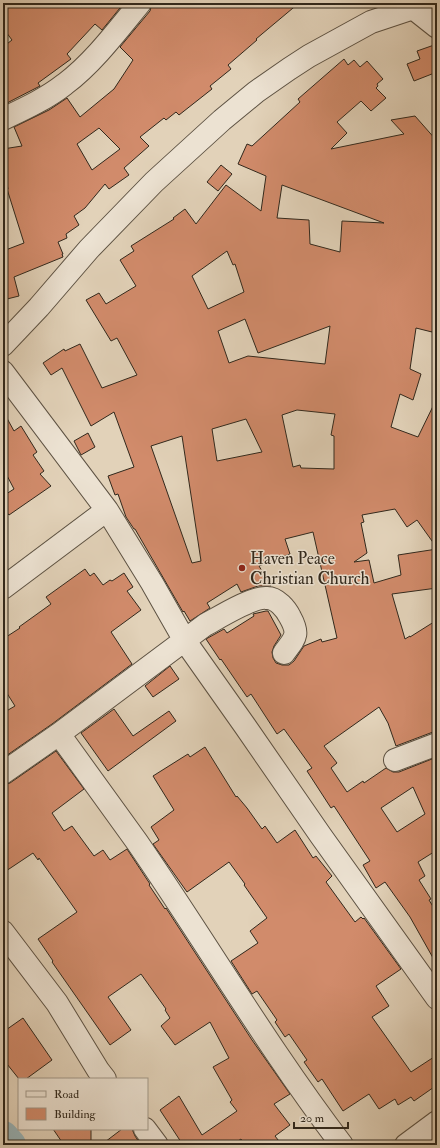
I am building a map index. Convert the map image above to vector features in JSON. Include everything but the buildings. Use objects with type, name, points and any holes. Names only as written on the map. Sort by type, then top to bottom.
[{"type":"street","points":[[3,119],[53,92],[78,74],[140,3]]},
{"type":"street","points":[[3,345],[39,307],[89,249],[154,182],[222,120],[256,92],[288,69],[310,56],[368,12],[421,6],[437,27]]},
{"type":"street","points":[[3,372],[107,510],[152,583],[185,641],[321,836],[437,998]]},
{"type":"street","points":[[3,588],[107,510]]},
{"type":"street","points":[[3,773],[59,734],[205,625],[224,614],[255,600],[268,598],[277,602],[288,613],[296,631],[294,638],[284,653]]},
{"type":"street","points":[[59,734],[137,842],[258,1027],[342,1145]]},
{"type":"street","points":[[395,760],[437,744]]},
{"type":"street","points":[[3,932],[57,1003],[104,1078]]},
{"type":"street","points":[[406,1145],[437,1122]]},
{"type":"street","points":[[146,1130],[157,1145]]},
{"type":"waterway","points":[[3,1137],[10,1145]]},
{"type":"place","name":"Haven Peace Christian Church","points":[[242,568]]}]
